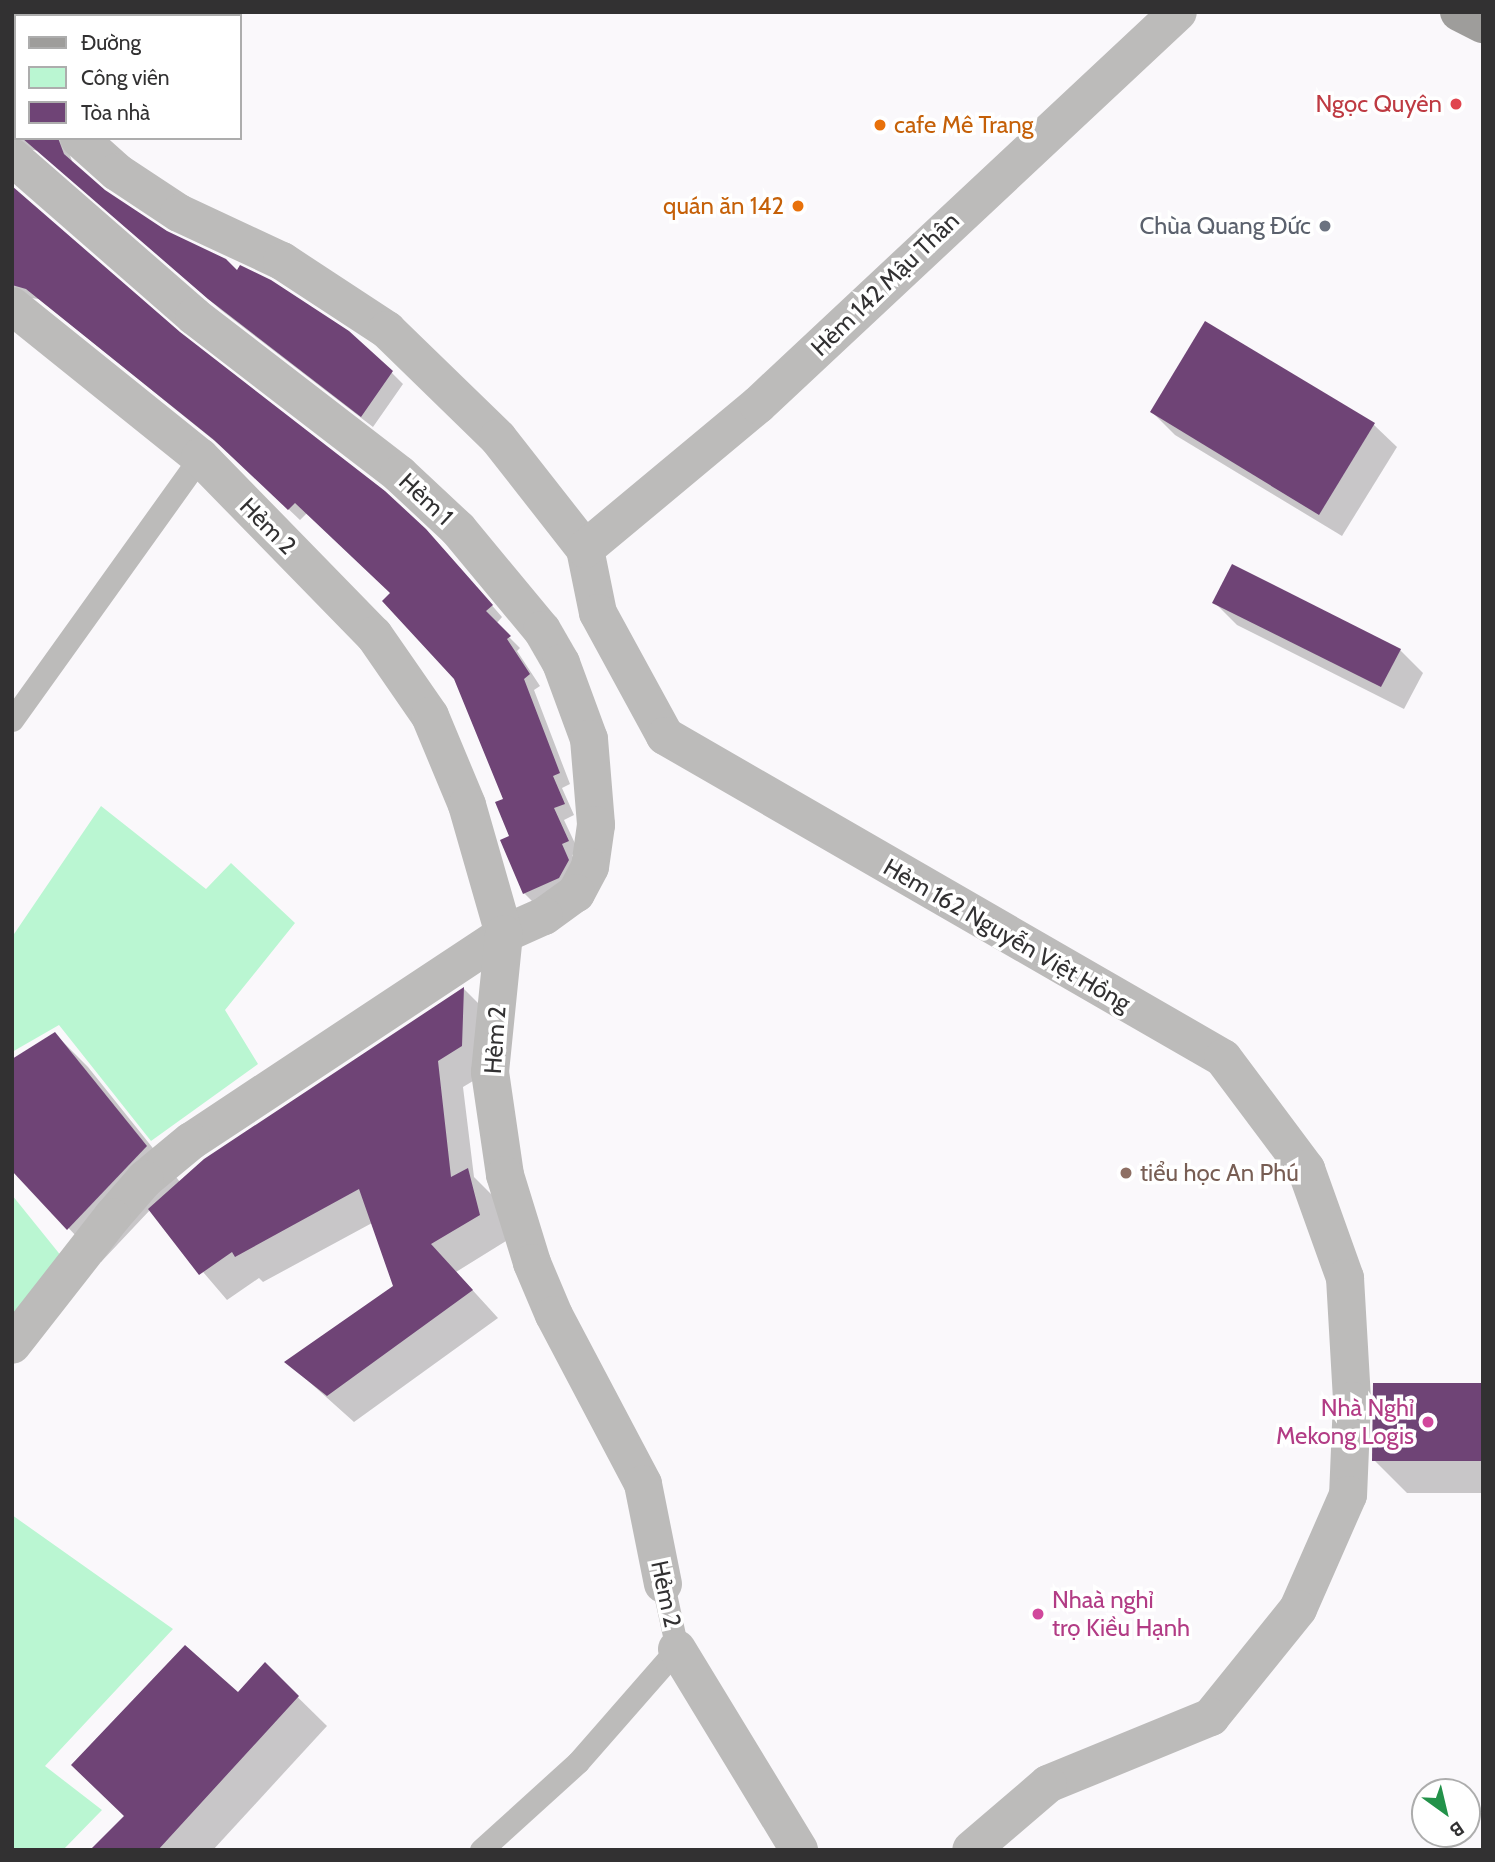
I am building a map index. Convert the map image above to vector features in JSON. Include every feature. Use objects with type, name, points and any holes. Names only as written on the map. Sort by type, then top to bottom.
[{"type":"main road","points":[[1459,12],[1483,24]]},
{"type":"street","name":"Hẻm 142 Mậu Thân","points":[[585,549],[758,405],[1178,12]]},
{"type":"street","name":"Hẻm 162 Nguyễn Việt Hồng","points":[[81,140],[117,172],[179,214],[282,261],[387,330],[498,438],[585,549],[598,613],[665,736],[1223,1058],[1306,1169],[1345,1278],[1352,1401],[1348,1495],[1298,1609],[1211,1717],[1048,1784],[971,1850]]},
{"type":"street","name":"Hẻm 1","points":[[12,157],[194,316],[399,474],[458,529],[542,630],[576,697],[589,739],[596,825],[590,867],[576,893],[544,916],[504,934],[191,1141],[120,1207],[12,1345]]},
{"type":"street","name":"Hẻm 2","points":[[12,306],[200,457],[374,635],[430,716],[467,805],[504,934],[490,1072],[505,1175],[532,1263],[554,1315],[643,1484],[663,1584]]},
{"type":"street","points":[[677,1649],[799,1850]]},
{"type":"lane","points":[[12,720],[200,457]]},
{"type":"lane","name":"Hẻm 2","points":[[481,1850],[578,1762],[677,1649],[663,1584]]},
{"type":"green space","points":[[101,806],[206,889],[231,863],[295,923],[225,1010],[258,1064],[151,1141],[59,1025],[12,1052],[12,937]]},
{"type":"green space","points":[[12,1195],[62,1257],[12,1327]]},
{"type":"green space","points":[[12,1515],[173,1629],[45,1766],[102,1810],[63,1850],[12,1850]]},
{"type":"building","points":[[24,140],[59,140],[64,154],[105,190],[167,231],[226,259],[237,270],[240,265],[271,280],[349,331],[393,371],[361,417],[208,299]]},
{"type":"building","points":[[12,186],[180,332],[385,491],[426,529],[493,605],[486,611],[511,636],[507,639],[530,674],[524,679],[560,773],[553,776],[565,804],[554,808],[569,841],[562,844],[569,860],[559,878],[523,894],[500,840],[509,836],[495,802],[503,799],[454,679],[382,601],[390,593],[295,503],[288,510],[214,440],[26,289],[12,285]]},
{"type":"building","points":[[1205,321],[1375,423],[1319,515],[1150,412]]},
{"type":"building","points":[[1232,564],[1401,649],[1381,687],[1212,603]]},
{"type":"building","points":[[464,987],[462,1046],[438,1061],[451,1177],[468,1168],[480,1215],[431,1244],[473,1290],[327,1396],[284,1362],[393,1286],[359,1189],[235,1257],[232,1252],[199,1275],[148,1209],[204,1159]]},
{"type":"building","points":[[55,1032],[147,1146],[67,1230],[12,1171],[12,1059]]},
{"type":"building","name":"Nhà Nghỉ Mekong Logis","points":[[1373,1383],[1483,1383],[1483,1461],[1372,1461]]},
{"type":"building","points":[[185,1645],[238,1692],[265,1662],[299,1696],[158,1850],[90,1850],[124,1816],[71,1765]]},
{"type":"place","name":"Ngọc Quyên","points":[[1456,104]]},
{"type":"place","name":"cafe Mê Trang","points":[[880,125]]},
{"type":"place","name":"quán ăn 142","points":[[798,206]]},
{"type":"place","name":"Chùa Quang Đức","points":[[1325,226]]},
{"type":"place","name":"tiểu học An Phú","points":[[1126,1173]]},
{"type":"place","name":"Nhà Nghỉ Mekong Logis","points":[[1428,1422]]},
{"type":"place","name":"Nhaà nghỉ trọ Kiều Hạnh","points":[[1038,1614]]}]
